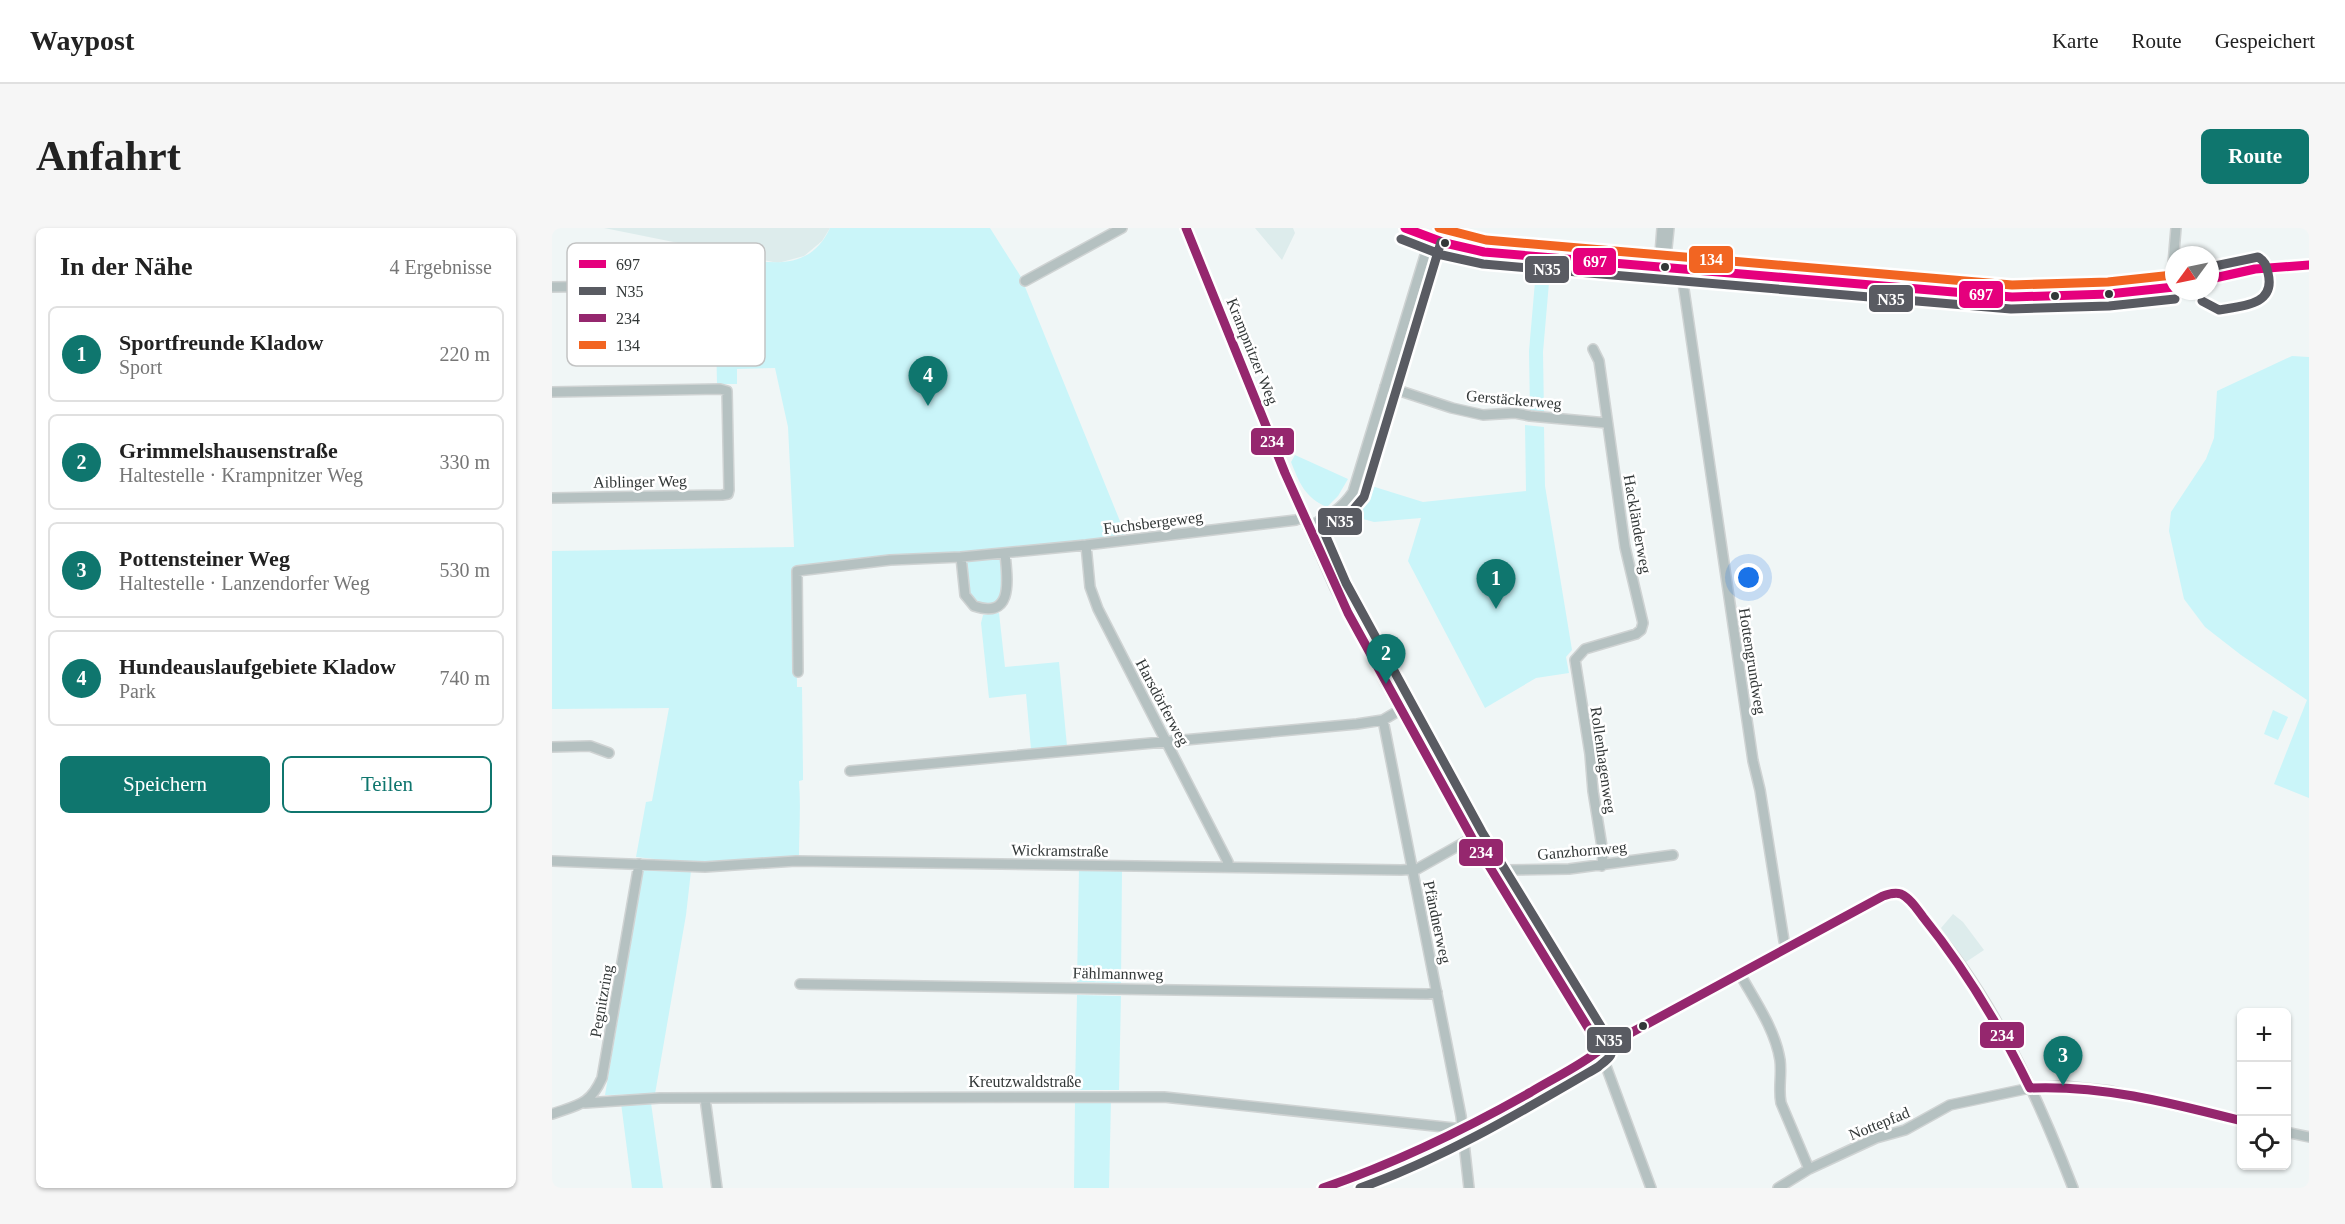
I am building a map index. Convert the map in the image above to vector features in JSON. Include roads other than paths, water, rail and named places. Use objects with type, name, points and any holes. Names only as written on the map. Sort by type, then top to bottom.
[{"type":"street","points":[[1025,281],[1122,228]]},
{"type":"street","name":"Krampnitzer Weg","points":[[1186,228],[1308,527],[1339,596],[1472,838],[1601,1049],[1651,1188]]},
{"type":"street","points":[[1405,228],[1427,234],[1457,247],[1484,252],[2012,297],[2088,295],[2165,288]]},
{"type":"street","points":[[1662,228],[1662,267]]},
{"type":"street","points":[[1662,267],[1669,228]]},
{"type":"street","points":[[2175,246],[2176,228]]},
{"type":"street","points":[[1308,527],[1330,516],[1353,492],[1379,410],[1427,234]]},
{"type":"street","points":[[2219,277],[2255,269],[2309,265]]},
{"type":"street","name":"Hottengrundweg","points":[[1681,269],[1753,761],[1760,790],[1784,940],[1788,948]]},
{"type":"street","points":[[552,287],[567,287]]},
{"type":"street","name":"Hackländerweg","points":[[1575,660],[1585,649],[1636,634],[1643,627],[1642,612],[1625,547],[1599,361],[1593,349]]},
{"type":"street","name":"Gerstäckerweg","points":[[1385,386],[1452,408],[1483,415],[1515,413],[1607,423]]},
{"type":"street","name":"Aiblinger Weg","points":[[552,392],[720,389],[726,391],[728,494],[552,498]]},
{"type":"street","name":"Fuchsbergeweg","points":[[798,672],[797,571],[913,558],[961,557],[1086,545],[1296,520],[1304,516]]},
{"type":"street","name":"Harsdörferweg","points":[[1086,545],[1090,587],[1098,609],[1228,862],[1228,867]]},
{"type":"street","points":[[961,557],[965,595],[974,606],[990,609],[997,607],[1006,597],[1008,589],[1005,553]]},
{"type":"street","name":"Rollenhagenweg","points":[[1575,660],[1603,853],[1602,866]]},
{"type":"street","points":[[850,771],[1383,720],[1400,710]]},
{"type":"street","name":"Pfändnerweg","points":[[1383,720],[1463,1129],[1469,1188]]},
{"type":"street","points":[[552,747],[590,746],[609,753]]},
{"type":"street","name":"Wickramstraße","points":[[552,861],[630,866],[639,864],[705,867],[796,861],[1412,870],[1472,838]]},
{"type":"street","name":"Ganzhornweg","points":[[1494,876],[1507,870],[1569,869],[1673,855]]},
{"type":"street","name":"Pegnitzring","points":[[585,1103],[596,1091],[606,1062],[639,864]]},
{"type":"street","points":[[1323,1188],[1399,1160],[1463,1129],[1583,1062],[1601,1049],[1883,896],[1899,893],[1914,906],[1938,934],[2003,1033],[2030,1088],[2073,1188]]},
{"type":"street","points":[[1740,974],[1776,1038],[1782,1078],[1778,1091],[1781,1103],[1809,1169]]},
{"type":"street","name":"Fählmannweg","points":[[800,984],[1410,994],[1437,992]]},
{"type":"street","name":"Nottepfad","points":[[1778,1188],[1809,1169],[1876,1138],[1905,1131],[1950,1105],[2030,1088],[2062,1086],[2111,1090],[2237,1120]]},
{"type":"street","name":"Kreutzwaldstraße","points":[[585,1103],[625,1099],[705,1098],[1164,1097],[1463,1129]]},
{"type":"street","points":[[705,1098],[717,1188]]},
{"type":"street","points":[[552,1114],[585,1103]]},
{"type":"street","points":[[2291,1133],[2309,1137]]},
{"type":"place","name":"Hundeauslaufgebiete Kladow","points":[[928,406]]},
{"type":"place","name":"Sportfreunde Kladow","points":[[1496,609]]},
{"type":"place","name":"Grimmelshausenstraße","points":[[1386,684]]},
{"type":"place","name":"Pottensteiner Weg","points":[[2063,1086]]}]
